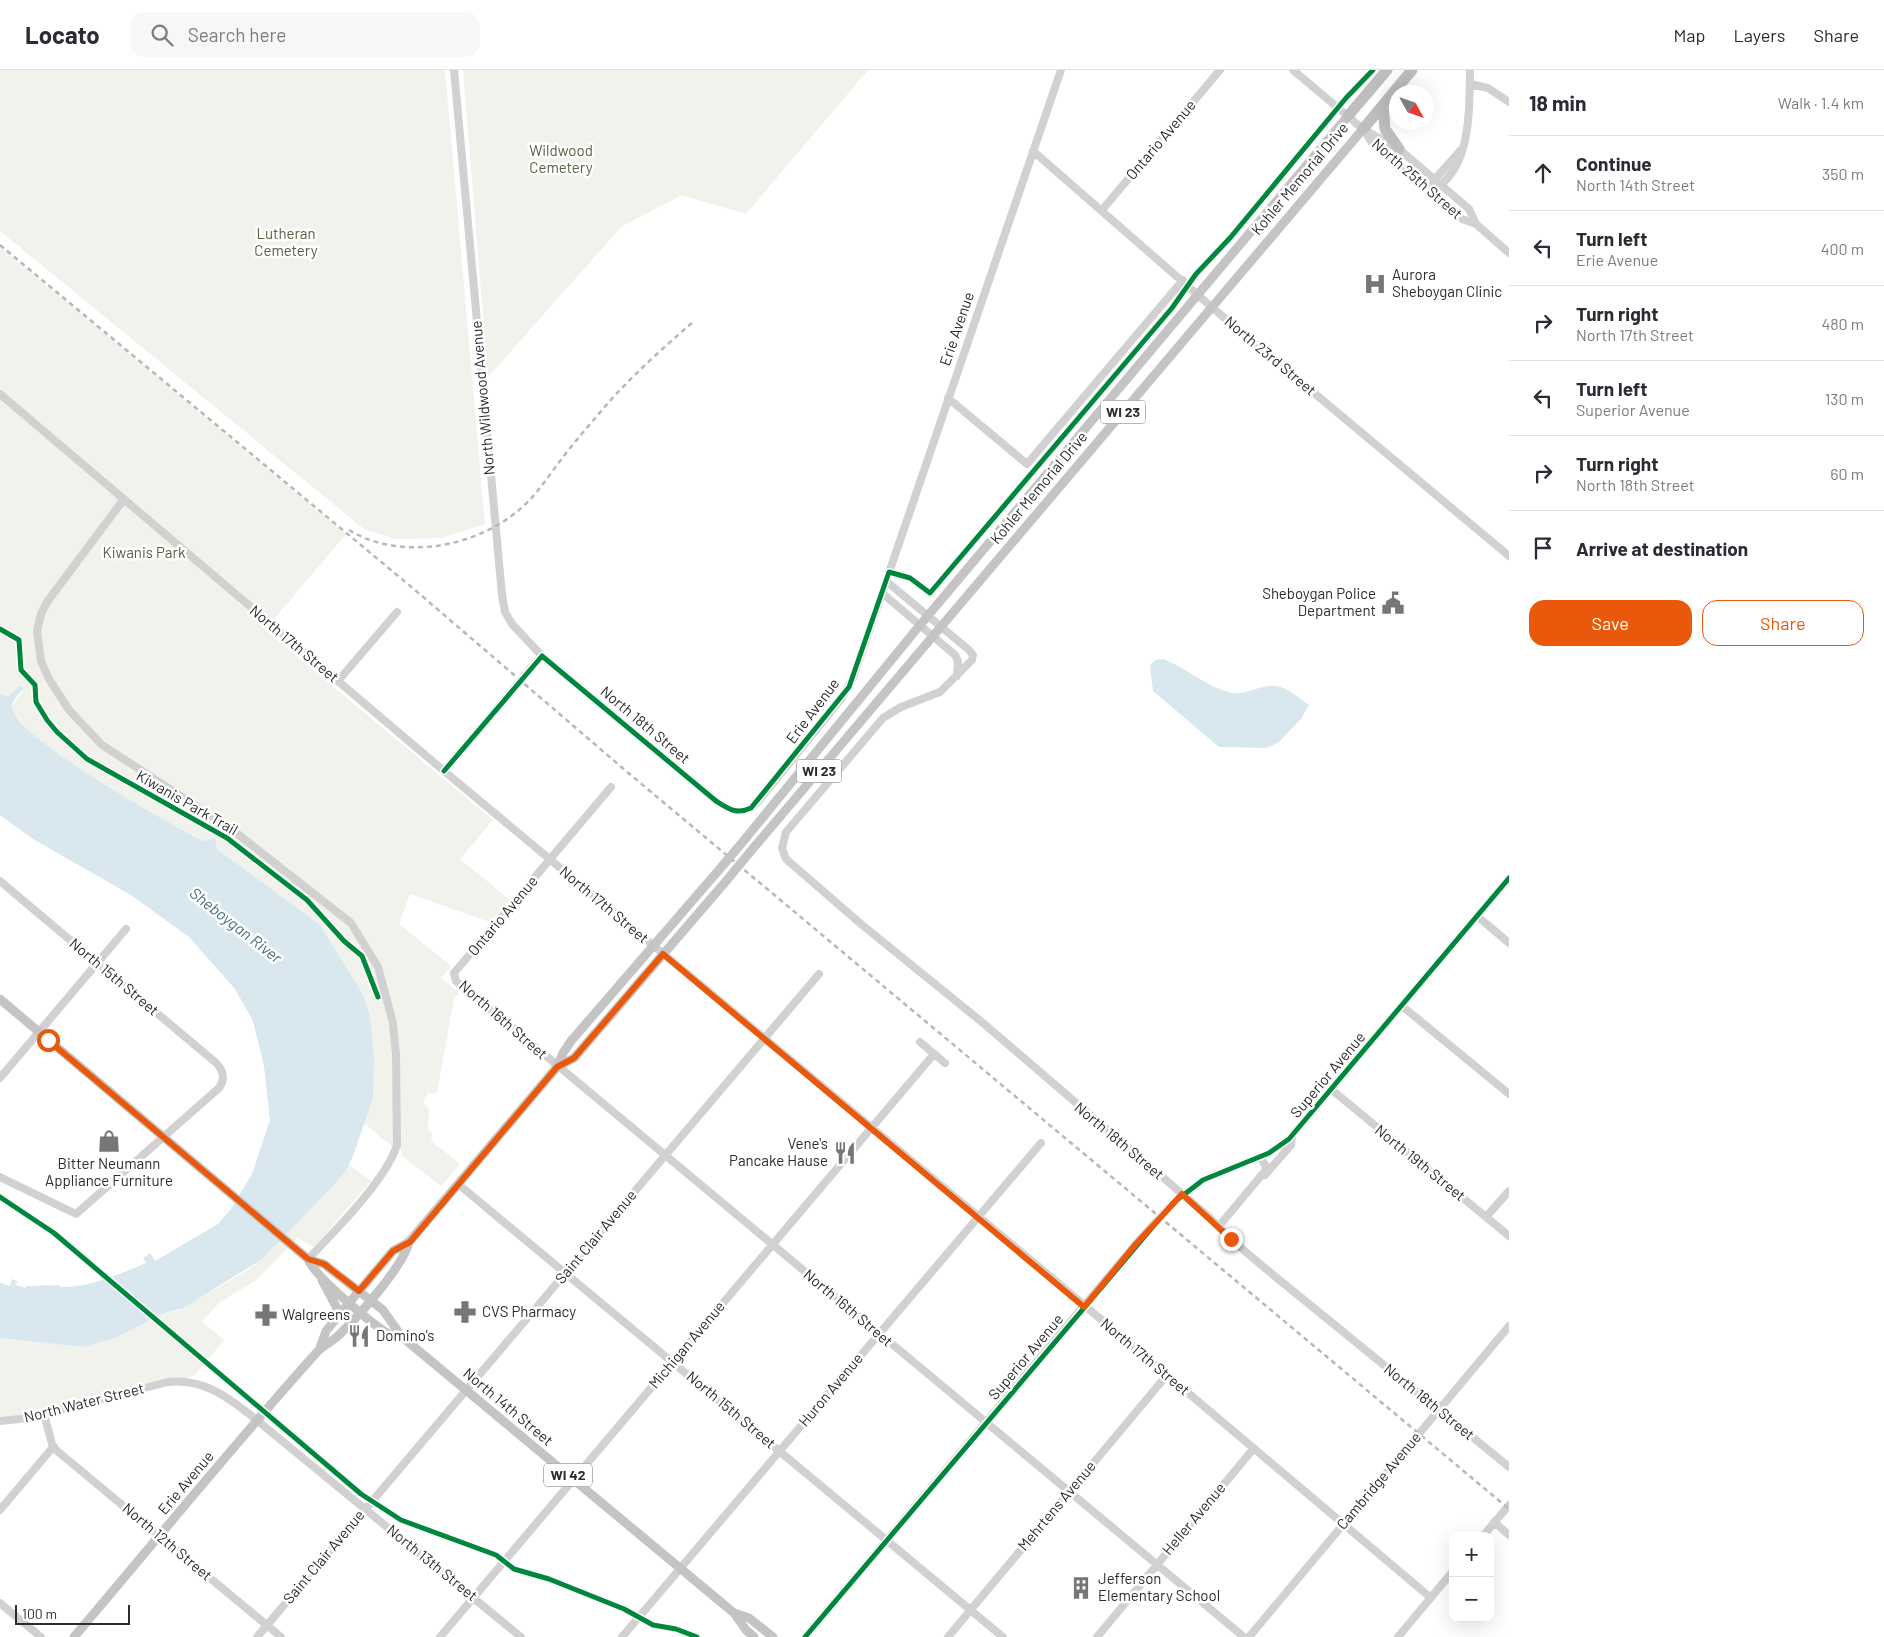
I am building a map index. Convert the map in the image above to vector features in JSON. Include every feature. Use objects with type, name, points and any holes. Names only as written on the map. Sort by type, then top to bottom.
[{"type":"highway","name":"Kohler Memorial Drive","points":[[1348,116],[1387,70]]},
{"type":"highway","name":"Kohler Memorial Drive","points":[[1362,129],[1412,70]]},
{"type":"highway","points":[[1383,104],[1385,129],[1399,149]]},
{"type":"main road","name":"Kohler Memorial Drive","points":[[718,872],[920,625],[1348,116]]},
{"type":"main road","name":"Kohler Memorial Drive","points":[[727,880],[1362,129]]},
{"type":"main road","name":"Erie Avenue","points":[[74,1637],[320,1348],[338,1336],[360,1311],[404,1257],[410,1242],[557,1067],[566,1047],[718,872]]},
{"type":"main road","name":"Erie Avenue","points":[[557,1067],[574,1058],[727,880]]},
{"type":"main road","name":"North 14th Street","points":[[0,999],[294,1246],[308,1259],[321,1277],[360,1311],[388,1333],[402,1337]]},
{"type":"main road","name":"Erie Avenue","points":[[320,1348],[328,1328],[359,1291],[393,1251],[410,1242]]},
{"type":"main road","name":"North 14th Street","points":[[308,1259],[324,1264],[370,1299],[388,1315],[402,1337],[734,1613],[746,1630],[754,1637]]},
{"type":"main road","points":[[321,1277],[337,1308],[328,1328]]},
{"type":"main road","name":"North 14th Street","points":[[734,1613],[749,1618],[773,1637]]},
{"type":"street","name":"North Wildwood Avenue","points":[[454,70],[502,595],[505,612],[512,624],[542,656]]},
{"type":"street","name":"Erie Avenue","points":[[733,812],[744,812],[756,804],[842,698],[854,675],[1061,70]]},
{"type":"street","name":"Ontario Avenue","points":[[1102,210],[1220,70]]},
{"type":"street","name":"North 25th Street","points":[[1293,70],[1348,116],[1362,129],[1372,143],[1462,219],[1476,224],[1509,253]]},
{"type":"street","points":[[1430,192],[1461,150],[1468,119],[1470,70]]},
{"type":"street","points":[[1470,84],[1488,88],[1509,102]]},
{"type":"street","name":"North 25th Street","points":[[1362,129],[1399,149],[1469,209],[1476,224]]},
{"type":"street","name":"North 23rd Street","points":[[1034,151],[1212,307],[1509,556]]},
{"type":"street","points":[[948,398],[1027,464],[1183,280]]},
{"type":"street","name":"North 17th Street","points":[[0,394],[444,771],[1344,1523],[1430,1598]]},
{"type":"street","points":[[124,499],[47,602],[41,614],[37,631],[41,661],[58,695],[90,734],[110,750],[230,828],[351,922],[368,950],[384,986],[393,1023],[396,1055],[397,1145],[383,1173],[308,1259]]},
{"type":"street","points":[[886,581],[973,655],[971,662],[957,676]]},
{"type":"street","points":[[882,593],[955,655],[958,661],[957,676]]},
{"type":"street","points":[[338,681],[397,612]]},
{"type":"street","points":[[444,771],[542,656]]},
{"type":"street","name":"North 18th Street","points":[[542,656],[716,801],[733,812]]},
{"type":"street","name":"North 18th Street","points":[[957,676],[935,695],[900,707],[882,718],[786,832],[782,848],[784,857],[792,866],[983,1023],[1219,1226],[1234,1242],[1509,1467]]},
{"type":"street","name":"Ontario Avenue","points":[[454,978],[454,973],[612,787]]},
{"type":"street","name":"Superior Avenue","points":[[804,1637],[1136,1244],[1173,1203],[1182,1194],[1211,1176],[1260,1157],[1282,1145],[1292,1136],[1509,878]]},
{"type":"street","name":"North 15th Street","points":[[0,881],[218,1065],[223,1076],[220,1087],[164,1138]]},
{"type":"street","points":[[1477,916],[1509,943]]},
{"type":"street","points":[[0,1078],[126,929]]},
{"type":"street","name":"Saint Clair Avenue","points":[[257,1637],[364,1508],[819,974]]},
{"type":"street","name":"North 16th Street","points":[[454,978],[557,1067],[1070,1490],[1244,1637]]},
{"type":"street","points":[[1402,1006],[1509,1094]]},
{"type":"street","points":[[920,1042],[945,1063]]},
{"type":"street","name":"Michigan Avenue","points":[[440,1637],[934,1054]]},
{"type":"street","name":"North 19th Street","points":[[1332,1090],[1509,1236]]},
{"type":"street","points":[[1219,1226],[1290,1145],[1292,1136]]},
{"type":"street","points":[[0,1177],[76,1214],[164,1138]]},
{"type":"street","name":"Huron Avenue","points":[[622,1637],[1041,1143]]},
{"type":"street","points":[[1256,1183],[1266,1169],[1260,1157]]},
{"type":"street","name":"North 15th Street","points":[[458,1184],[1003,1637]]},
{"type":"street","points":[[1486,1217],[1509,1191]]},
{"type":"street","name":"Cambridge Avenue","points":[[1249,1637],[1509,1326]]},
{"type":"street","name":"Mehrtens Avenue","points":[[948,1637],[1166,1375]]},
{"type":"street","name":"North 13th Street","points":[[168,1382],[193,1382],[213,1389],[257,1421],[521,1637]]},
{"type":"street","name":"North Water Street","points":[[0,1421],[44,1414],[168,1382]]},
{"type":"street","points":[[0,1510],[53,1447],[44,1414]]},
{"type":"street","name":"North 12th Street","points":[[53,1447],[281,1637]]},
{"type":"street","name":"Heller Avenue","points":[[1097,1637],[1254,1448]]},
{"type":"street","points":[[1486,1532],[1509,1505]]},
{"type":"street","points":[[1494,1522],[1509,1535]]},
{"type":"street","points":[[1398,1637],[1449,1576]]},
{"type":"street","points":[[0,1602],[41,1637]]},
{"type":"green space","name":"Lutheran Cemetery","points":[[0,70],[445,70],[485,524],[441,538],[396,539],[364,529],[0,231]]},
{"type":"green space","name":"Wildwood Cemetery","points":[[463,70],[868,70],[746,214],[682,195],[621,227],[488,377]]},
{"type":"green space","name":"Kiwanis Park","points":[[0,247],[346,534],[265,630],[493,820],[460,859],[510,900],[490,922],[410,894],[399,924],[451,966],[441,978],[459,993],[454,998],[437,1093],[428,1093],[423,1102],[429,1109],[428,1129],[432,1133],[431,1141],[460,1164],[441,1186],[401,1155],[402,1150],[391,1146],[364,1123],[373,1097],[374,1058],[368,1009],[361,991],[320,925],[217,849],[215,839],[204,841],[193,837],[111,790],[41,741],[23,724],[11,708],[24,689],[3,697],[0,694]]},
{"type":"green space","points":[[349,1165],[371,1181],[315,1246],[310,1246],[298,1238],[256,1280],[219,1303],[202,1322],[224,1340],[194,1376],[32,1416],[0,1420],[0,1338],[83,1347],[115,1338],[162,1314],[177,1311],[248,1270],[261,1260],[333,1186]]},
{"type":"water","points":[[1163,659],[1211,685],[1229,692],[1241,693],[1275,686],[1289,691],[1309,705],[1301,719],[1279,742],[1266,748],[1219,747],[1153,691],[1150,665],[1155,660]]},
{"type":"water","name":"Sheboygan River","points":[[20,686],[24,688],[14,700],[12,707],[19,720],[35,736],[87,773],[143,808],[199,839],[205,841],[215,839],[217,849],[320,925],[361,991],[371,1023],[374,1058],[373,1098],[353,1156],[347,1169],[333,1186],[261,1260],[183,1308],[162,1314],[115,1338],[83,1347],[0,1338],[0,1283],[10,1286],[12,1279],[17,1281],[16,1285],[25,1288],[26,1286],[60,1285],[60,1287],[71,1287],[93,1283],[146,1263],[143,1258],[150,1253],[155,1261],[218,1224],[231,1209],[252,1174],[270,1120],[264,1066],[253,1021],[235,989],[189,937],[131,895],[33,839],[0,815],[0,694],[8,696]]},
{"type":"railway","points":[[0,245],[415,590],[626,771],[1509,1509]]},
{"type":"railway","points":[[349,530],[369,540],[391,545],[413,547],[436,546],[481,534],[501,523],[519,510],[541,487],[572,446],[618,392],[649,361],[693,322]]},
{"type":"cycle path","points":[[444,771],[542,656],[716,801],[729,809],[737,811],[751,808],[849,687],[889,572],[910,578],[930,593],[1172,308],[1196,274],[1230,238],[1346,98],[1373,70]]},
{"type":"cycle path","name":"Kiwanis Park Trail","points":[[0,629],[19,640],[21,670],[35,685],[36,702],[57,732],[87,759],[227,838],[307,900],[344,941],[362,956],[378,997]]},
{"type":"cycle path","points":[[805,1637],[1173,1203],[1203,1180],[1269,1153],[1289,1139],[1509,878]]},
{"type":"cycle path","points":[[0,1197],[54,1233],[361,1494],[401,1520],[496,1555],[514,1569],[549,1579],[624,1609],[653,1625],[676,1629],[697,1637]]},
{"type":"place","name":"Aurora Sheboygan Clinic","points":[[1375,284]]},
{"type":"place","name":"Sheboygan Police Department","points":[[1393,603]]},
{"type":"place","name":"Bitter Neumann Appliance Furniture","points":[[109,1141]]},
{"type":"place","name":"Vene's Pancake Hause","points":[[845,1153]]},
{"type":"place","name":"CVS Pharmacy","points":[[465,1312]]},
{"type":"place","name":"Walgreens","points":[[266,1315]]},
{"type":"place","name":"Domino's","points":[[359,1336]]},
{"type":"place","name":"Jefferson Elementary School","points":[[1081,1588]]},
{"type":"route","points":[[48,1040],[308,1259],[317,1260],[324,1264],[359,1291],[393,1251],[410,1242],[557,1067],[574,1058],[663,954],[1033,1262],[1084,1307],[1136,1244],[1182,1194],[1210,1217],[1231,1239]]}]
